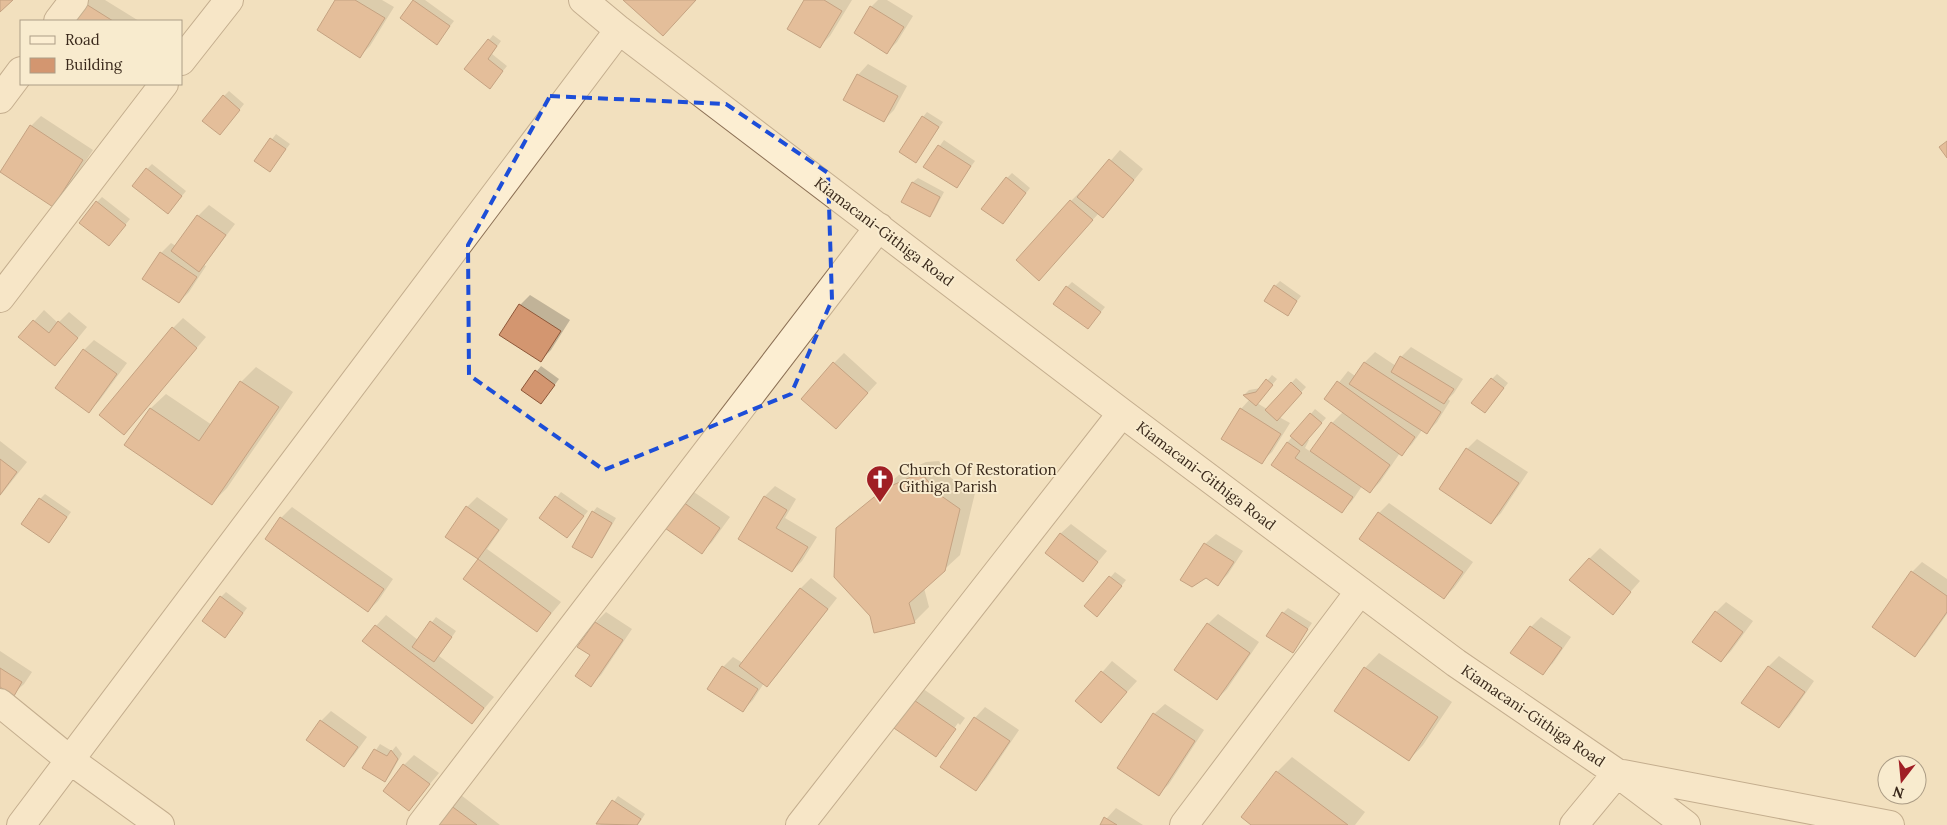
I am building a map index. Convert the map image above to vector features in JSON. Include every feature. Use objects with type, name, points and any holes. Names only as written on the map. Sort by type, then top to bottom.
[{"type":"street","points":[[59,20],[74,0]]},
{"type":"street","points":[[182,60],[229,0]]},
{"type":"street","name":"Kiamacani-Githiga Road","points":[[583,0],[618,30],[1122,414],[1456,663],[1617,773],[1890,825]]},
{"type":"street","points":[[21,825],[618,30]]},
{"type":"street","points":[[0,99],[20,71]]},
{"type":"street","points":[[0,298],[163,85]]},
{"type":"street","points":[[421,825],[879,228]]},
{"type":"street","points":[[800,825],[1122,414]]},
{"type":"street","points":[[1184,825],[1360,591]]},
{"type":"street","points":[[0,703],[70,760],[160,825]]},
{"type":"street","points":[[1574,825],[1617,773],[1686,825]]},
{"type":"highlighted area","points":[[550,96],[726,104],[828,173],[832,300],[791,394],[604,470],[469,375],[468,245]]},
{"type":"building","points":[[0,0],[13,0],[0,12]]},
{"type":"building","points":[[335,0],[355,0],[385,18],[360,58],[317,30]]},
{"type":"building","points":[[413,0],[450,26],[437,45],[400,18]]},
{"type":"building","points":[[623,0],[696,0],[663,36]]},
{"type":"building","points":[[804,0],[824,0],[842,11],[820,48],[787,29]]},
{"type":"building","points":[[81,1],[111,20],[69,20]]},
{"type":"building","points":[[870,6],[904,27],[887,54],[854,33]]},
{"type":"building","points":[[488,39],[497,46],[488,59],[503,71],[490,89],[464,69]]},
{"type":"building","points":[[857,74],[898,96],[884,122],[843,100]]},
{"type":"building","points":[[223,95],[240,110],[220,135],[202,121]]},
{"type":"building","points":[[922,116],[939,127],[916,163],[899,152]]},
{"type":"building","points":[[30,125],[83,160],[53,207],[0,172]]},
{"type":"building","points":[[270,138],[286,149],[270,172],[254,161]]},
{"type":"building","points":[[1947,141],[1947,158],[1939,147]]},
{"type":"building","points":[[938,145],[971,166],[957,188],[923,167]]},
{"type":"building","points":[[1109,159],[1134,180],[1103,218],[1077,197]]},
{"type":"building","points":[[146,168],[182,196],[168,214],[132,186]]},
{"type":"building","points":[[1006,177],[1026,193],[1003,224],[981,209]]},
{"type":"building","points":[[912,182],[940,197],[930,217],[901,202]]},
{"type":"building","points":[[1070,200],[1093,220],[1039,281],[1016,260]]},
{"type":"building","points":[[96,201],[126,225],[109,246],[79,223]]},
{"type":"building","points":[[197,215],[226,235],[199,272],[171,251]]},
{"type":"building","points":[[160,252],[197,277],[179,303],[142,279]]},
{"type":"building","points":[[1274,285],[1297,301],[1288,316],[1264,301]]},
{"type":"building","points":[[1066,286],[1101,312],[1088,329],[1053,304]]},
{"type":"building","points":[[519,304],[561,331],[541,362],[499,335]]},
{"type":"building","points":[[33,320],[49,333],[58,321],[78,338],[55,366],[18,337]]},
{"type":"building","points":[[172,327],[197,348],[124,435],[99,415]]},
{"type":"building","points":[[83,349],[117,374],[89,413],[55,388]]},
{"type":"building","points":[[1400,356],[1454,389],[1444,404],[1391,372]]},
{"type":"building","points":[[833,362],[868,393],[836,429],[801,399]]},
{"type":"building","points":[[1364,362],[1441,412],[1427,434],[1349,384]]},
{"type":"building","points":[[535,370],[555,385],[541,404],[521,390]]},
{"type":"building","points":[[1491,378],[1504,388],[1485,413],[1471,403]]},
{"type":"building","points":[[1266,379],[1273,385],[1256,406],[1243,395],[1256,392]]},
{"type":"building","points":[[240,381],[279,407],[212,505],[124,445],[150,408],[199,441]]},
{"type":"building","points":[[1337,381],[1415,437],[1402,456],[1324,399]]},
{"type":"building","points":[[1291,382],[1302,393],[1277,421],[1265,410]]},
{"type":"building","points":[[1240,408],[1281,434],[1262,464],[1221,439]]},
{"type":"building","points":[[1310,413],[1322,423],[1302,446],[1290,436]]},
{"type":"building","points":[[1331,422],[1390,465],[1370,493],[1310,451]]},
{"type":"building","points":[[1287,442],[1300,451],[1295,458],[1353,497],[1342,513],[1271,465]]},
{"type":"building","points":[[1466,448],[1519,483],[1491,524],[1439,489]]},
{"type":"building","points":[[0,459],[17,472],[0,495]]},
{"type":"building","points":[[924,476],[937,493],[960,509],[945,571],[909,603],[915,623],[874,633],[870,616],[834,577],[836,528],[884,489],[911,477]]},
{"type":"building","points":[[555,496],[584,516],[567,538],[539,518]]},
{"type":"building","points":[[764,496],[787,510],[776,528],[808,547],[792,572],[738,539]]},
{"type":"building","points":[[39,498],[67,517],[49,543],[21,524]]},
{"type":"building","points":[[680,500],[720,528],[702,554],[662,526]]},
{"type":"building","points":[[466,506],[499,530],[478,559],[445,537]]},
{"type":"building","points":[[592,511],[612,523],[592,558],[572,547]]},
{"type":"building","points":[[1378,512],[1463,572],[1444,599],[1359,539]]},
{"type":"building","points":[[280,517],[384,589],[368,612],[265,539]]},
{"type":"building","points":[[1060,533],[1098,562],[1083,582],[1045,553]]},
{"type":"building","points":[[1204,543],[1234,562],[1218,586],[1206,578],[1192,587],[1180,580]]},
{"type":"building","points":[[1589,558],[1631,592],[1613,615],[1569,580]]},
{"type":"building","points":[[478,559],[551,613],[537,632],[463,579]]},
{"type":"building","points":[[1911,571],[1947,596],[1947,612],[1915,657],[1872,627]]},
{"type":"building","points":[[1109,576],[1122,586],[1097,617],[1084,606]]},
{"type":"building","points":[[800,588],[828,609],[767,687],[739,666]]},
{"type":"building","points":[[220,596],[243,613],[225,638],[202,621]]},
{"type":"building","points":[[1715,611],[1743,632],[1721,662],[1692,642]]},
{"type":"building","points":[[1282,612],[1308,629],[1293,653],[1266,636]]},
{"type":"building","points":[[430,621],[452,637],[434,662],[412,647]]},
{"type":"building","points":[[595,622],[623,640],[591,687],[575,676],[590,655],[577,647]]},
{"type":"building","points":[[1207,623],[1250,653],[1217,700],[1174,670]]},
{"type":"building","points":[[375,625],[484,708],[472,724],[362,641]]},
{"type":"building","points":[[1530,626],[1562,648],[1543,675],[1510,653]]},
{"type":"building","points":[[722,666],[758,689],[743,712],[707,689]]},
{"type":"building","points":[[1768,666],[1805,692],[1779,728],[1741,703]]},
{"type":"building","points":[[1364,667],[1438,717],[1409,761],[1334,711]]},
{"type":"building","points":[[0,668],[22,682],[14,696],[0,687]]},
{"type":"building","points":[[1101,671],[1127,692],[1101,723],[1075,701]]},
{"type":"building","points":[[908,696],[956,729],[936,757],[888,724]]},
{"type":"building","points":[[1153,713],[1195,741],[1159,796],[1117,768]]},
{"type":"building","points":[[974,717],[1010,741],[976,791],[940,767]]},
{"type":"building","points":[[320,720],[358,747],[344,767],[306,740]]},
{"type":"building","points":[[374,749],[387,756],[391,750],[398,759],[385,782],[362,768]]},
{"type":"building","points":[[403,764],[430,784],[409,811],[383,791]]},
{"type":"building","points":[[1276,771],[1348,825],[1251,825],[1241,817]]},
{"type":"building","points":[[612,800],[641,819],[637,825],[596,824]]},
{"type":"building","points":[[446,802],[477,825],[430,825]]},
{"type":"building","points":[[1104,817],[1117,825],[1100,825]]},
{"type":"place","name":"Church Of Restoration Githiga Parish","points":[[880,503]]}]
